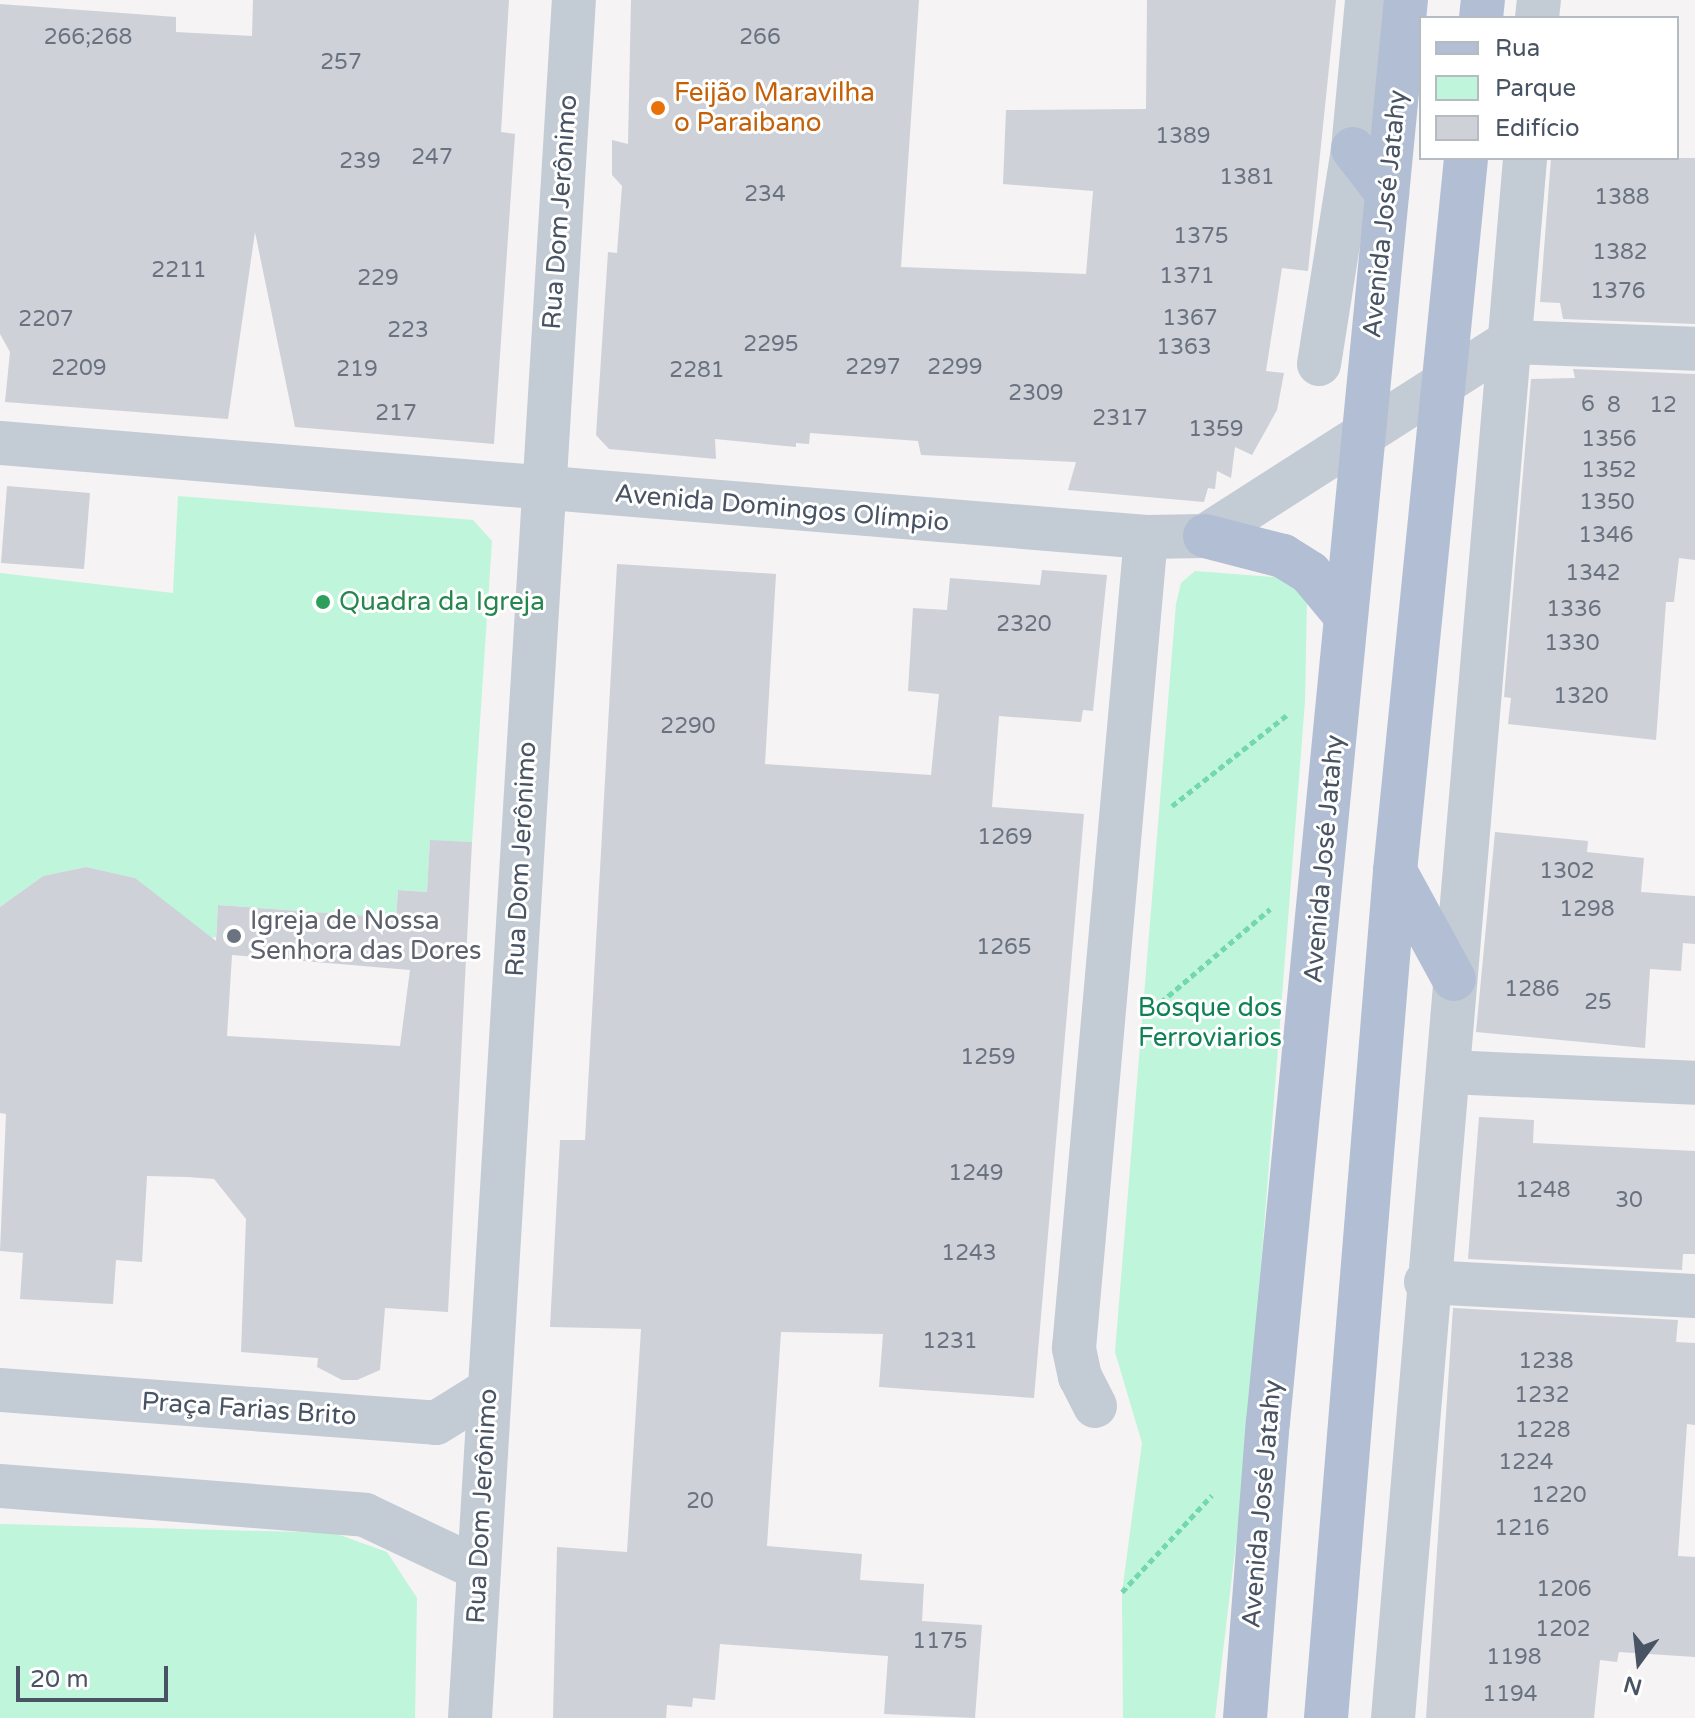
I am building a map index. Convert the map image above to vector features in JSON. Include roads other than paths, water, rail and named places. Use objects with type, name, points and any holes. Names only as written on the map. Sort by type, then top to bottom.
[{"type":"main road","name":"Avenida José Jatahy","points":[[1245,1718],[1344,614],[1406,0]]},
{"type":"main road","points":[[1353,149],[1387,193]]},
{"type":"main road","points":[[1326,1718],[1395,871],[1466,160]]},
{"type":"main road","points":[[1205,536],[1283,556],[1310,573],[1344,614]]},
{"type":"main road","points":[[1395,871],[1454,979]]},
{"type":"street","name":"Rua Dom Jerônimo","points":[[470,1718],[574,0]]},
{"type":"street","name":"Avenida José Jatahy","points":[[1319,364],[1353,149],[1367,0]]},
{"type":"street","points":[[1393,1718],[1426,1282],[1448,1072],[1525,160]]},
{"type":"street","points":[[1205,536],[1508,342],[1695,349]]},
{"type":"street","name":"Avenida Domingos Olímpio","points":[[0,443],[1146,537],[1205,536]]},
{"type":"street","points":[[1095,1406],[1080,1377],[1074,1348],[1146,537]]},
{"type":"street","points":[[1448,1072],[1695,1083]]},
{"type":"street","points":[[1426,1282],[1695,1296]]},
{"type":"street","name":"Praça Farias Brito","points":[[0,1390],[436,1423],[489,1390]]},
{"type":"street","points":[[0,1486],[365,1515],[479,1569]]},
{"type":"place","name":"Feijão Maravilha o Paraibano","points":[[658,108]]},
{"type":"place","name":"Quadra da Igreja","points":[[323,602]]},
{"type":"place","name":"Igreja de Nossa Senhora das Dores","points":[[234,936]]},
{"type":"park label","name":"Bosque dos Ferroviarios","points":[[1210,1023]]}]
